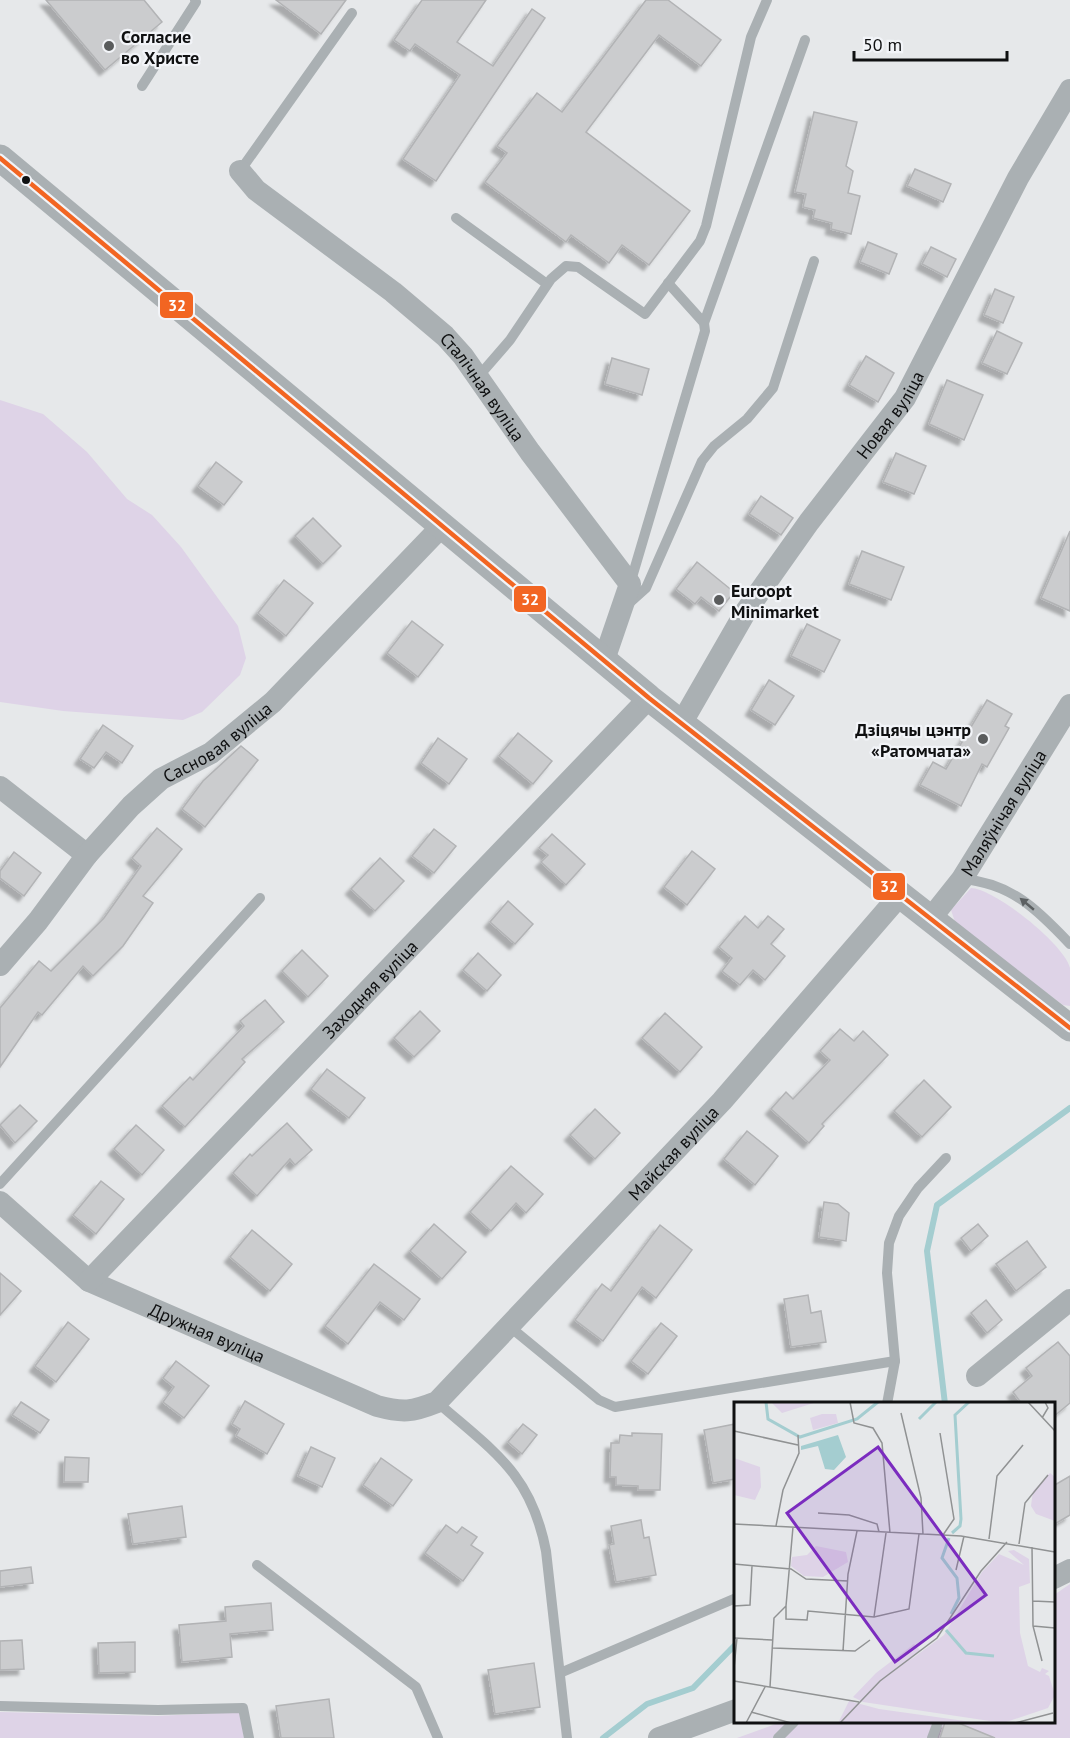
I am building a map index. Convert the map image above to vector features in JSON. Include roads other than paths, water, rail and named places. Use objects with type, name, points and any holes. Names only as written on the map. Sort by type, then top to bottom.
[{"type":"street","name":"Новая вуліца","points":[[681,724],[746,611],[809,522],[905,398],[1018,178],[1070,90]]},
{"type":"street","points":[[0,158],[649,698],[1070,1028]]},
{"type":"street","name":"Сталічная вуліца","points":[[240,171],[256,190],[426,319],[463,356],[530,452],[630,584]]},
{"type":"street","name":"Сасновая вуліца","points":[[0,965],[38,921],[87,855],[131,806],[161,779],[211,753],[273,702],[443,525]]},
{"type":"street","points":[[604,660],[630,584]]},
{"type":"street","name":"Заходняя вуліца","points":[[89,1281],[649,698]]},
{"type":"street","name":"Маляўнічая вуліца","points":[[931,918],[962,879],[1070,705]]},
{"type":"street","points":[[0,787],[87,855]]},
{"type":"street","name":"Майская вуліца","points":[[437,1402],[722,1101],[900,895]]},
{"type":"street","name":"Дружная вуліца","points":[[0,1202],[89,1281],[377,1406],[401,1412],[418,1410],[437,1402]]},
{"type":"street","points":[[977,1377],[1070,1300]]},
{"type":"street","points":[[1055,1577],[1070,1570]]},
{"type":"street","points":[[659,1738],[734,1710]]},
{"type":"lane","points":[[142,86],[196,2],[195,0]]},
{"type":"lane","points":[[478,377],[510,340],[547,284],[566,266],[578,267],[645,314],[700,241],[706,226],[750,37],[767,0]]},
{"type":"lane","points":[[240,171],[351,14]]},
{"type":"lane","points":[[630,584],[697,363],[704,323],[805,40]]},
{"type":"lane","points":[[456,218],[547,284]]},
{"type":"lane","points":[[622,608],[646,588],[702,461],[714,446],[747,419],[773,388],[814,261]]},
{"type":"lane","points":[[668,283],[704,323]]},
{"type":"lane","points":[[962,879],[987,881],[1020,898],[1070,944]]},
{"type":"lane","points":[[0,1184],[260,898]]},
{"type":"lane","points":[[887,1402],[895,1361],[887,1273],[889,1244],[899,1216],[918,1188],[946,1158]]},
{"type":"lane","points":[[509,1326],[599,1400],[615,1407],[895,1361]]},
{"type":"lane","points":[[437,1402],[502,1459],[525,1487],[541,1523],[567,1738]]},
{"type":"lane","points":[[257,1565],[416,1687],[438,1738]]},
{"type":"lane","points":[[560,1673],[734,1598]]},
{"type":"lane","points":[[0,1706],[158,1710],[243,1708],[249,1738]]},
{"type":"lane","points":[[778,1738],[793,1723]]},
{"type":"lane","points":[[932,1738],[938,1723]]},
{"type":"waterway","points":[[945,1402],[927,1251],[937,1205],[1070,1108]]},
{"type":"waterway","points":[[603,1738],[647,1704],[693,1688],[734,1646]]},
{"type":"place","name":"Согласие во Христе","points":[[109,46]]},
{"type":"place","name":"Euroopt Minimarket","points":[[719,600]]},
{"type":"place","name":"Дзіцячы цэнтр «Ратомчата»","points":[[983,739]]}]
